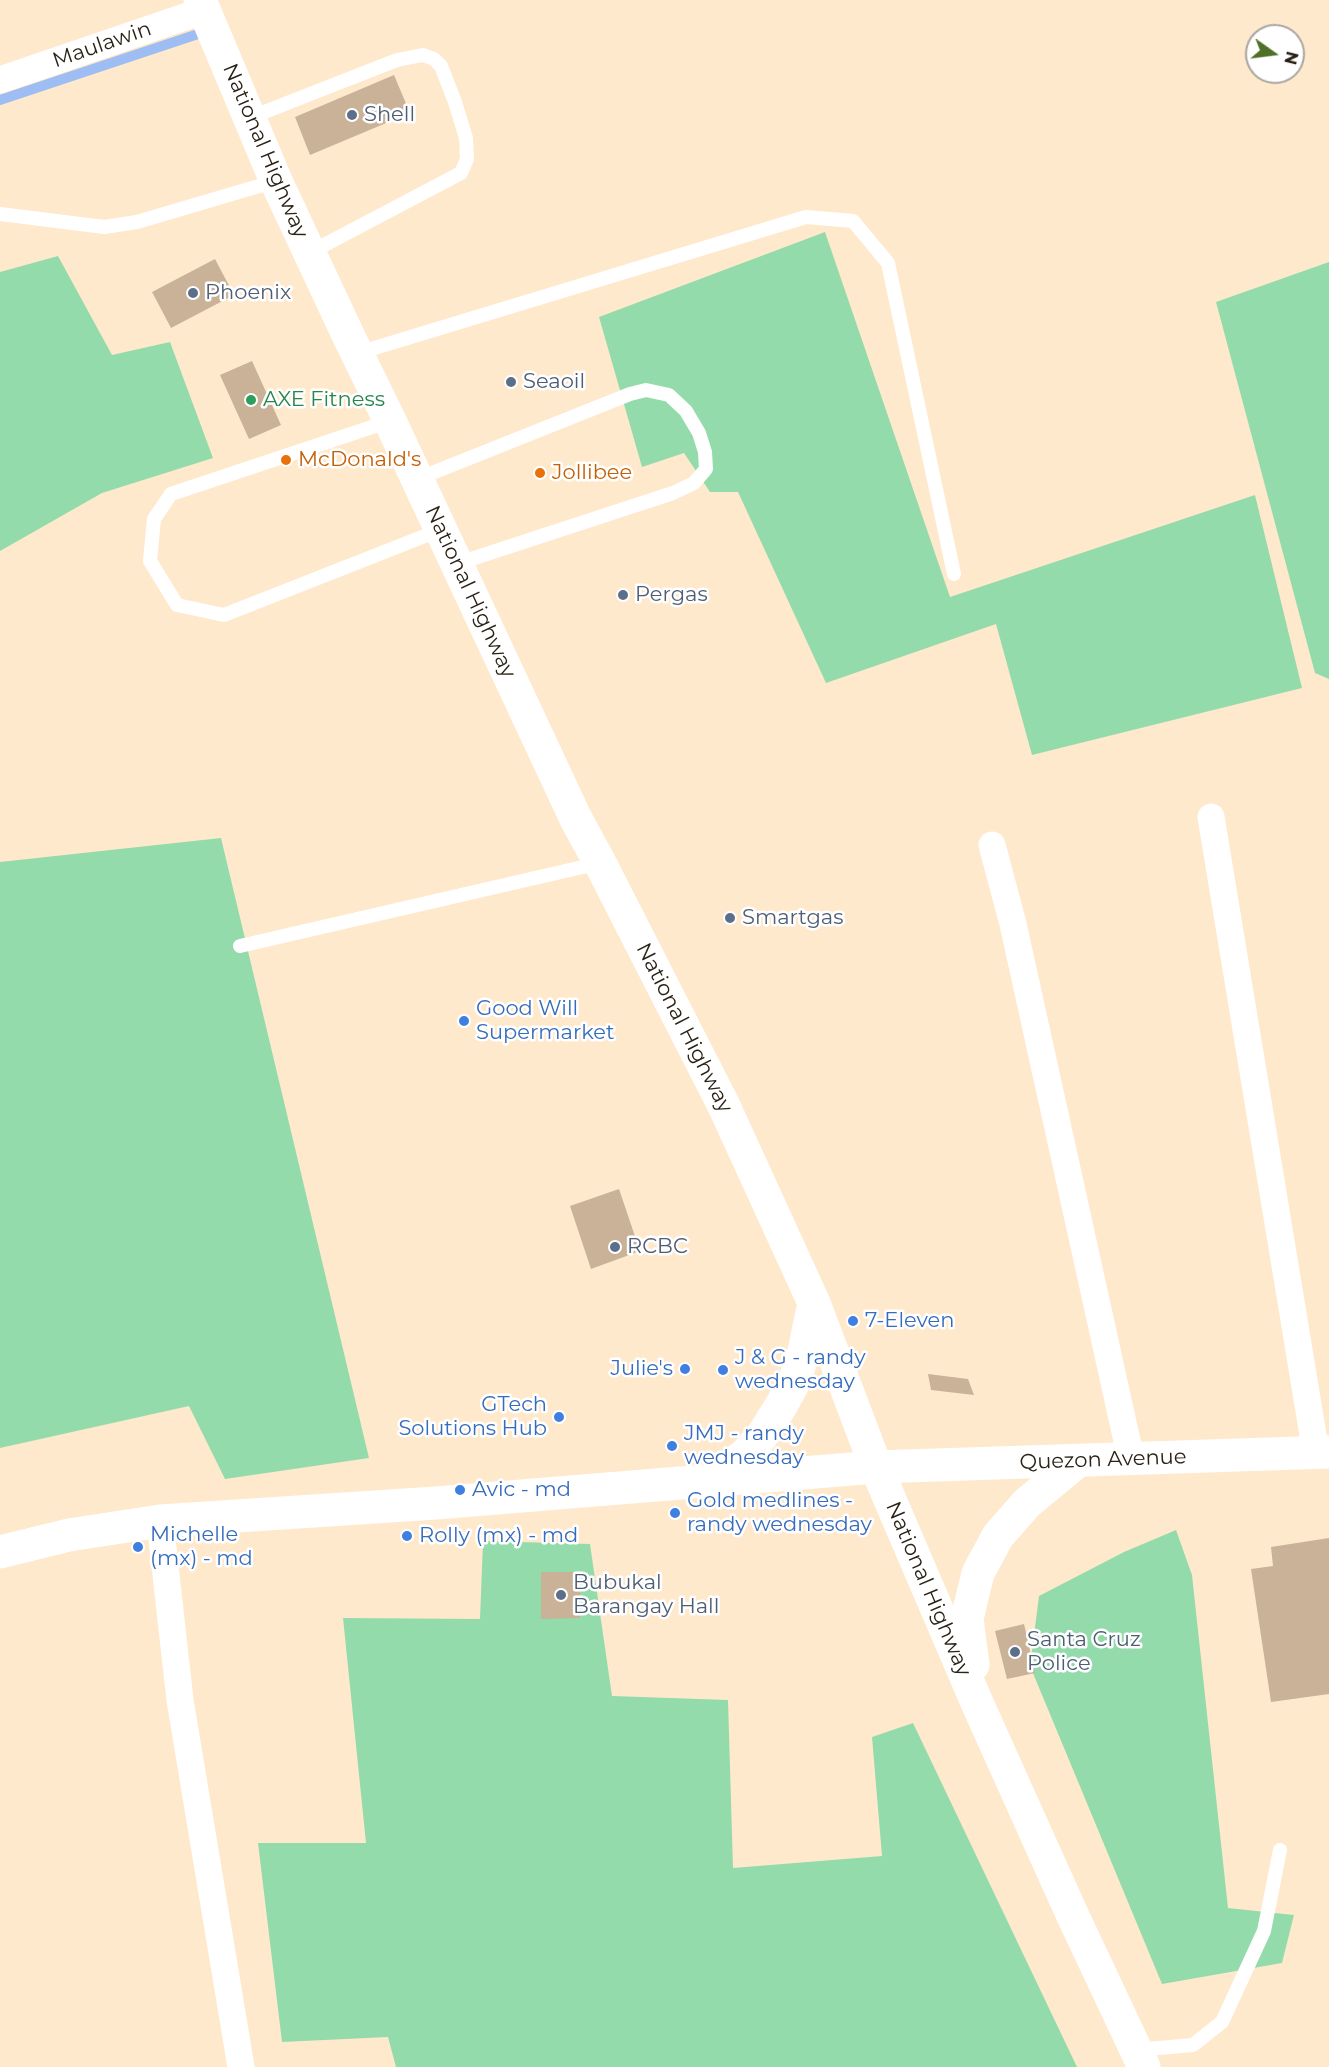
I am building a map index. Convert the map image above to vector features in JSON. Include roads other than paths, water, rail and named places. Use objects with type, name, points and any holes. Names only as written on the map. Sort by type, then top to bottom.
[{"type":"main road","name":"National Highway","points":[[202,5],[309,254],[390,421],[576,819],[724,1106],[814,1303],[876,1467],[978,1705],[1140,2058]]},
{"type":"main road","points":[[709,1480],[745,1455],[764,1433],[782,1404],[794,1382],[804,1351],[814,1303]]},
{"type":"main road","name":"Quezon Avenue","points":[[0,1552],[69,1535],[160,1521],[436,1503],[876,1467],[1322,1452]]},
{"type":"main road","points":[[978,1705],[967,1619],[978,1573],[998,1536],[1027,1503],[1078,1461]]},
{"type":"street","name":"Maulawin","points":[[0,80],[202,5]]},
{"type":"street","points":[[1211,817],[1322,1452]]},
{"type":"street","points":[[992,845],[1012,924],[1131,1459]]},
{"type":"street","points":[[160,1521],[180,1700],[241,2067]]},
{"type":"lane","points":[[249,117],[397,60],[423,56],[434,59],[441,66],[466,138],[467,159],[461,173],[309,254]]},
{"type":"lane","points":[[0,214],[104,227],[137,222],[276,181]]},
{"type":"lane","points":[[357,354],[806,217],[853,220],[888,263],[954,574]]},
{"type":"lane","points":[[417,479],[630,394],[646,390],[669,395],[686,411],[699,433],[705,452],[706,469],[694,483],[673,493],[456,564]]},
{"type":"lane","points":[[390,421],[171,494],[154,519],[150,561],[177,605],[224,615],[440,530]]},
{"type":"lane","points":[[240,946],[600,862]]},
{"type":"lane","points":[[1140,2058],[1193,2045],[1222,2022],[1264,1931],[1280,1850]]},
{"type":"waterway","points":[[0,100],[201,33]]},
{"type":"place","name":"Shell","points":[[352,115]]},
{"type":"place","name":"Phoenix","points":[[193,293]]},
{"type":"place","name":"Seaoil","points":[[511,382]]},
{"type":"place","name":"AXE Fitness","points":[[251,400]]},
{"type":"place","name":"McDonald's","points":[[286,460]]},
{"type":"place","name":"Jollibee","points":[[540,473]]},
{"type":"place","name":"Pergas","points":[[623,595]]},
{"type":"place","name":"Smartgas","points":[[730,918]]},
{"type":"place","name":"Good Will Supermarket","points":[[464,1021]]},
{"type":"place","name":"RCBC","points":[[615,1247]]},
{"type":"place","name":"7-Eleven","points":[[853,1321]]},
{"type":"place","name":"Julie's","points":[[685,1369]]},
{"type":"place","name":"J & G - randy wednesday","points":[[723,1370]]},
{"type":"place","name":"GTech Solutions Hub","points":[[559,1417]]},
{"type":"place","name":"JMJ - randy wednesday","points":[[672,1446]]},
{"type":"place","name":"Avic - md","points":[[460,1490]]},
{"type":"place","name":"Gold medlines - randy wednesday","points":[[675,1513]]},
{"type":"place","name":"Rolly (mx) - md","points":[[407,1536]]},
{"type":"place","name":"Michelle (mx) - md","points":[[138,1547]]},
{"type":"place","name":"Bubukal Barangay Hall","points":[[561,1595]]},
{"type":"place","name":"Santa Cruz Police","points":[[1015,1652]]}]
